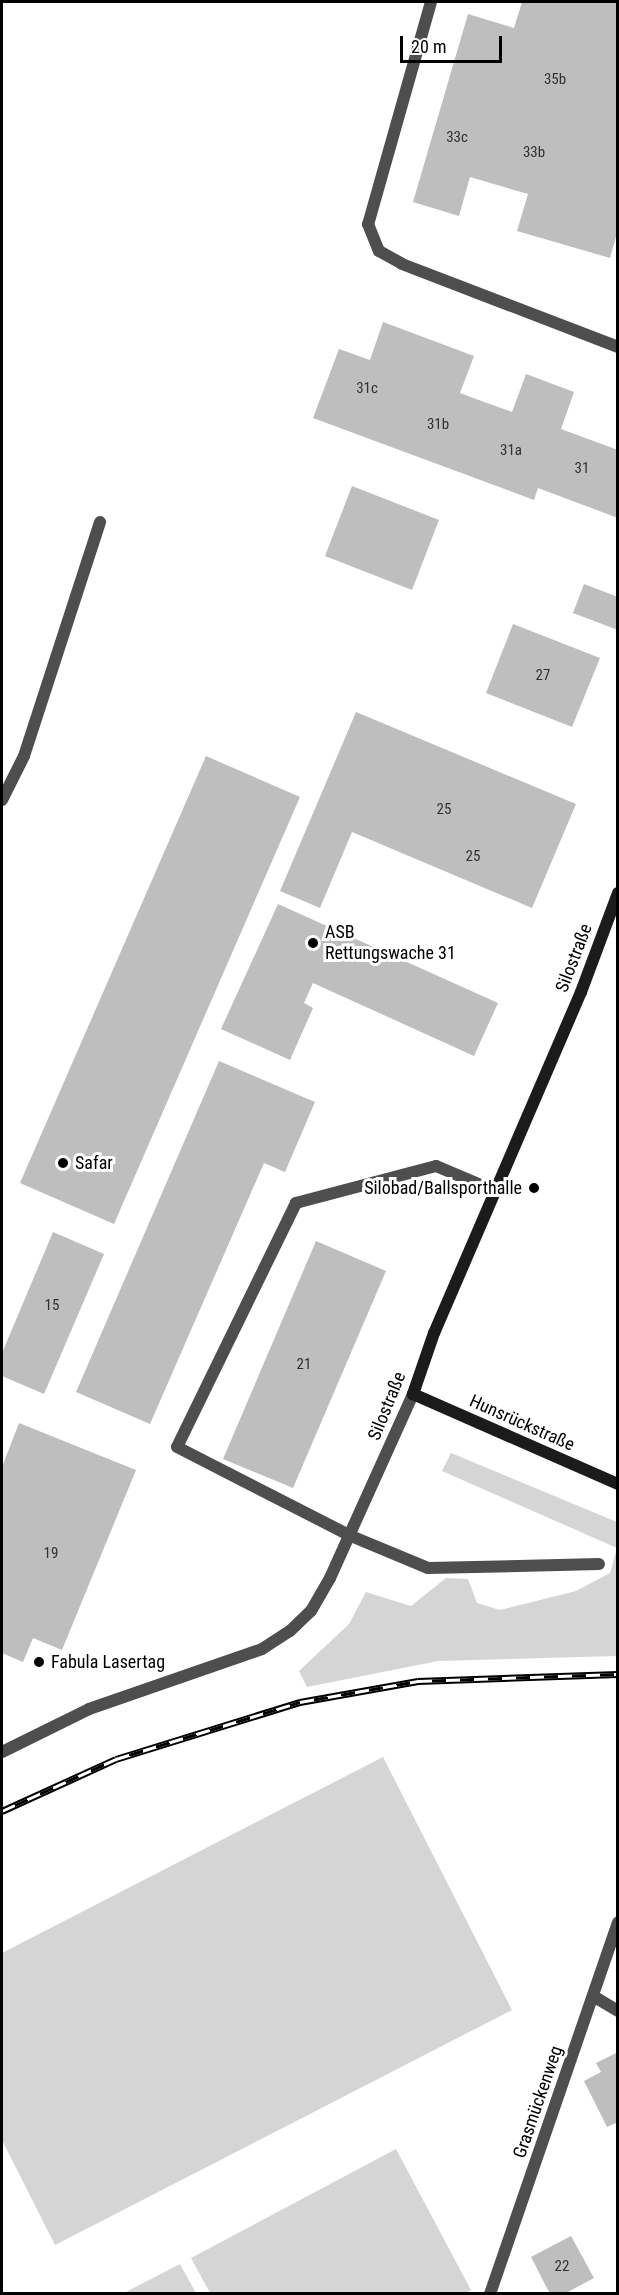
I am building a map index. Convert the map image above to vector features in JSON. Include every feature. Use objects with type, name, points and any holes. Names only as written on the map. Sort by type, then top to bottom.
[{"type":"main road","name":"Silostraße","points":[[412,1394],[434,1333],[581,992],[618,893]]},
{"type":"main road","name":"Hunsrückstraße","points":[[412,1394],[618,1484]]},
{"type":"street","points":[[431,2],[368,224],[379,251],[402,264],[618,347]]},
{"type":"street","points":[[2,800],[24,756],[100,522]]},
{"type":"street","points":[[495,1191],[436,1166],[296,1203],[177,1447],[351,1536],[428,1568],[599,1564]]},
{"type":"street","name":"Silostraße","points":[[2,1752],[89,1709],[262,1649],[311,1611],[351,1536],[412,1394]]},
{"type":"street","name":"Grasmückenweg","points":[[490,2294],[618,1922]]},
{"type":"street","points":[[593,1996],[618,2011]]},
{"type":"shaded area","points":[[451,1453],[617,1522],[617,1548],[442,1471]]},
{"type":"shaded area","points":[[617,1548],[617,1656],[438,1661],[307,1687],[299,1671],[349,1624],[366,1592],[411,1606],[446,1578],[468,1579],[477,1603],[500,1610],[576,1591],[610,1573]]},
{"type":"shaded area","points":[[383,1757],[512,2010],[55,2245],[2,2140],[2,1953]]},
{"type":"shaded area","points":[[396,2149],[471,2290],[464,2294],[210,2293],[191,2258]]},
{"type":"shaded area","points":[[180,2264],[196,2293],[124,2293]]},
{"type":"building","points":[[522,2],[618,2],[618,230],[610,258],[517,231],[528,194],[470,177],[459,216],[413,202],[468,14],[514,28]]},
{"type":"building","points":[[383,322],[474,356],[460,393],[487,403],[512,412],[526,374],[574,392],[561,429],[618,450],[618,518],[538,488],[534,500],[313,418],[339,349],[370,360]]},
{"type":"building","points":[[352,486],[439,520],[412,590],[325,556]]},
{"type":"building","points":[[584,584],[618,597],[618,630],[573,613]]},
{"type":"building","points":[[513,624],[600,658],[572,727],[486,693]]},
{"type":"building","points":[[356,712],[576,804],[532,908],[352,832],[320,908],[280,891]]},
{"type":"building","points":[[206,756],[300,797],[114,1224],[20,1183]]},
{"type":"building","name":"ASB Rettungswache 31","points":[[278,904],[498,1003],[474,1056],[313,983],[304,1003],[313,1008],[290,1060],[221,1029]]},
{"type":"building","points":[[219,1061],[315,1102],[285,1172],[264,1163],[150,1424],[76,1392]]},
{"type":"building","points":[[53,1232],[104,1254],[44,1394],[2,1376],[2,1353]]},
{"type":"building","points":[[316,1241],[386,1271],[293,1488],[223,1459]]},
{"type":"building","points":[[19,1423],[136,1470],[62,1650],[33,1638],[23,1662],[2,1653],[2,1467]]},
{"type":"building","points":[[618,2052],[618,2122],[607,2127],[584,2081],[601,2072],[596,2063]]},
{"type":"building","points":[[571,2236],[594,2278],[564,2294],[550,2294],[531,2257]]},
{"type":"railway","points":[[2,1811],[116,1759],[300,1702],[418,1681],[618,1674]]},
{"type":"place","name":"ASB Rettungswache 31","points":[[313,943]]},
{"type":"place","name":"Safar","points":[[63,1163]]},
{"type":"place","name":"Silobad/Ballsporthalle","points":[[534,1188]]},
{"type":"place","name":"Fabula Lasertag","points":[[39,1662]]}]
